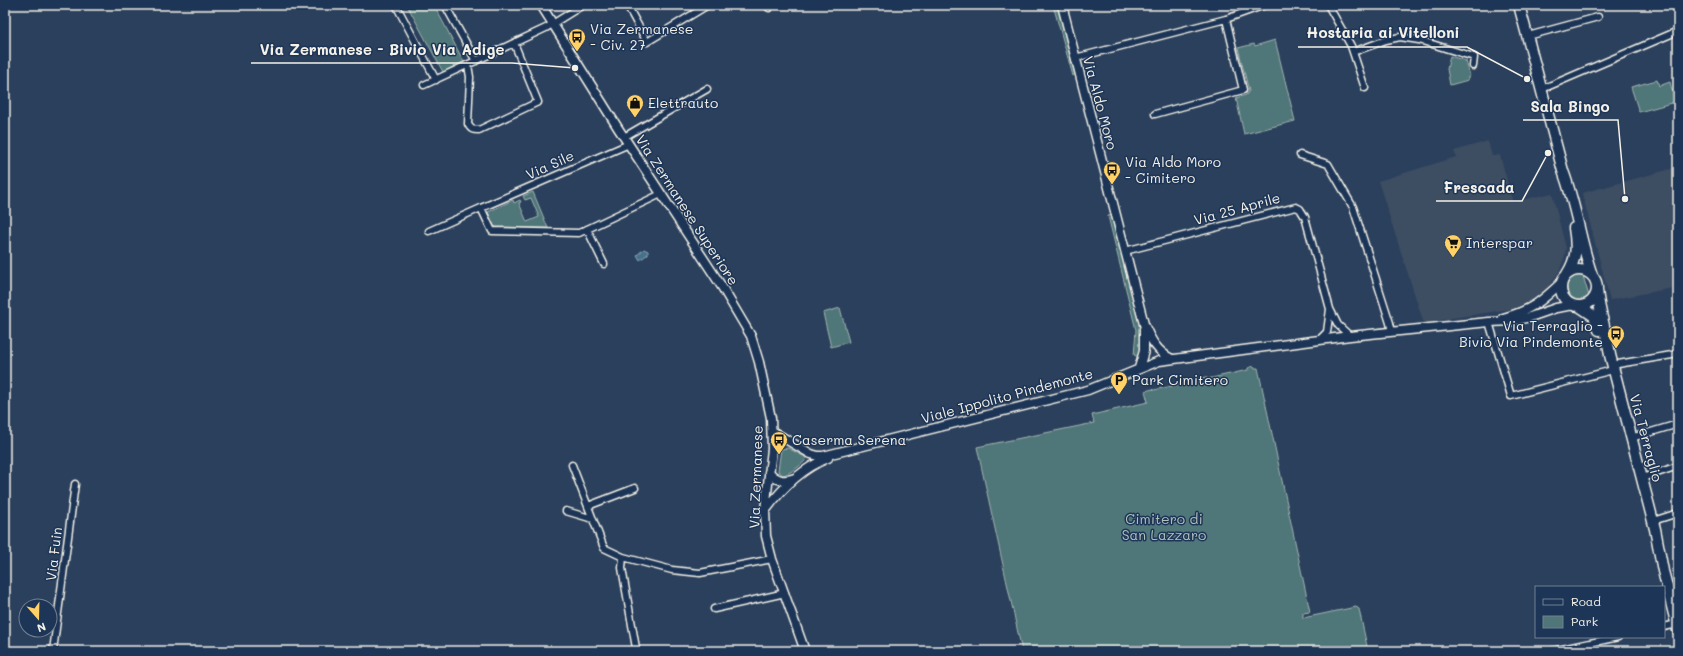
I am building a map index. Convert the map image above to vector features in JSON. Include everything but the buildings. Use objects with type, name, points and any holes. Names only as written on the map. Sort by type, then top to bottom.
[{"type":"main road","points":[[1519,5],[1563,171],[1572,197],[1585,253],[1592,275],[1596,282],[1597,290],[1593,299],[1584,305],[1577,305],[1565,298],[1562,293],[1564,279],[1573,265],[1576,249],[1563,171]]},
{"type":"main road","points":[[1564,279],[1570,272],[1581,270],[1592,275]]},
{"type":"main road","name":"Via Terraglio","points":[[1597,290],[1598,303],[1612,363],[1654,525],[1663,571],[1677,627]]},
{"type":"main road","name":"Via Terraglio","points":[[1577,305],[1594,316],[1598,323],[1604,344],[1612,363]]},
{"type":"main road","name":"Via Terraglio","points":[[1654,525],[1669,569],[1678,602]]},
{"type":"street","points":[[396,5],[436,80]]},
{"type":"street","points":[[445,5],[476,61]]},
{"type":"street","name":"Via Zermanese Superiore","points":[[541,5],[746,327]]},
{"type":"street","points":[[424,85],[552,24],[583,5]]},
{"type":"street","points":[[627,5],[647,42],[708,5]]},
{"type":"street","name":"Via Aldo Moro","points":[[1062,5],[1144,324]]},
{"type":"street","points":[[1075,58],[1226,18],[1265,5]]},
{"type":"street","points":[[1328,5],[1353,52],[1365,88]]},
{"type":"street","points":[[1528,36],[1598,17]]},
{"type":"street","points":[[1155,114],[1243,90],[1226,18]]},
{"type":"street","points":[[1542,89],[1678,31]]},
{"type":"street","points":[[1353,52],[1394,37],[1411,38],[1474,57],[1473,66]]},
{"type":"street","points":[[468,65],[470,77],[468,124],[470,128],[479,130],[538,102],[514,43]]},
{"type":"street","name":"Via Sile","points":[[429,231],[626,140],[707,90]]},
{"type":"street","points":[[1300,155],[1328,164],[1353,207],[1392,332]]},
{"type":"street","points":[[481,208],[492,231],[579,233],[661,194]]},
{"type":"street","name":"Via 25 Aprile","points":[[1125,251],[1296,207],[1300,209],[1305,217],[1330,309],[1338,325],[1350,336]]},
{"type":"street","points":[[586,229],[604,264]]},
{"type":"street","name":"Viale Ippolito Pindemonte","points":[[1489,322],[1527,310],[1543,300],[1564,279]]},
{"type":"street","name":"Viale Ippolito Pindemonte","points":[[772,431],[814,455],[823,456],[1088,390],[1155,362],[1350,336],[1489,322],[1513,321],[1556,308],[1577,305]]},
{"type":"street","name":"Via 25 Aprile","points":[[1319,340],[1327,332],[1330,309]]},
{"type":"street","points":[[1489,322],[1511,396],[1612,363],[1678,354]]},
{"type":"street","points":[[1144,324],[1157,348],[1159,356],[1155,362],[1146,357],[1144,351]]},
{"type":"street","points":[[1139,368],[1144,351],[1144,324]]},
{"type":"street","name":"Via Zermanese","points":[[746,327],[759,362],[769,406],[772,431],[765,510],[766,536],[772,558],[805,651]]},
{"type":"street","points":[[1157,348],[1164,355],[1172,359]]},
{"type":"street","points":[[1631,438],[1678,424]]},
{"type":"street","name":"Viale Ippolito Pindemonte","points":[[765,510],[779,493],[814,464],[840,453]]},
{"type":"street","points":[[572,465],[604,548],[623,556],[672,570],[700,572],[772,558]]},
{"type":"street","points":[[1642,478],[1678,466]]},
{"type":"street","points":[[769,472],[775,478],[782,480],[797,477]]},
{"type":"street","name":"Via Fuin","points":[[53,651],[75,484]]},
{"type":"street","points":[[588,506],[635,488]]},
{"type":"street","points":[[566,511],[593,518]]},
{"type":"street","points":[[1654,525],[1678,513]]},
{"type":"street","points":[[623,556],[622,568],[636,646],[634,651]]},
{"type":"street","points":[[714,609],[785,593]]},
{"type":"street","points":[[1665,627],[1677,627]]},
{"type":"street","points":[[1552,651],[1613,638]]},
{"type":"shaded area","points":[[1678,39],[1678,62],[1671,42]]},
{"type":"shaded area","points":[[1488,141],[1492,156],[1500,155],[1513,202],[1552,193],[1566,248],[1565,256],[1559,272],[1547,290],[1536,300],[1516,310],[1504,310],[1424,324],[1378,181],[1456,157],[1454,151]]},
{"type":"shaded area","points":[[1678,167],[1678,287],[1610,300],[1582,193]]},
{"type":"shaded area","points":[[644,249],[648,251],[648,254],[640,260],[637,255]]},
{"type":"green space","points":[[407,5],[434,5],[464,62],[443,72]]},
{"type":"green space","points":[[1053,5],[1057,5],[1075,74],[1073,76]]},
{"type":"green space","points":[[1275,40],[1295,121],[1244,134],[1236,98],[1246,95],[1249,91],[1238,48],[1254,44],[1255,46]]},
{"type":"green space","points":[[1450,56],[1466,61],[1470,76],[1468,77],[1468,80],[1450,85],[1447,69]]},
{"type":"green space","points":[[1657,80],[1659,86],[1670,82],[1675,102],[1639,112],[1631,87]]},
{"type":"green space","points":[[533,192],[548,228],[494,226],[488,212],[513,200],[514,203],[520,200],[521,202],[519,203],[527,222],[539,217],[531,198],[525,200],[523,196]]},
{"type":"green space","points":[[1112,215],[1141,327],[1141,358],[1134,355],[1136,330],[1108,216]]},
{"type":"green space","points":[[1578,275],[1583,276],[1589,296],[1582,299],[1572,297],[1568,293],[1567,288],[1571,278]]},
{"type":"green space","points":[[840,308],[849,342],[831,347],[823,313]]},
{"type":"green space","name":"Cimitero di San Lazzaro","points":[[1254,366],[1255,368],[1258,368],[1310,612],[1303,613],[1303,618],[1356,607],[1359,609],[1368,651],[1022,651],[977,447],[1094,423],[1092,415],[1148,402],[1145,391],[1195,381],[1195,379],[1206,377],[1207,379],[1248,370],[1248,368]]},
{"type":"green space","points":[[788,448],[806,459],[789,473],[783,475],[778,471],[781,449]]},
{"type":"place","name":"Via Zermanese - Civ. 27","points":[[577,52]]},
{"type":"place","name":"Via Zermanese - Bivio Via Adige","points":[[575,68]]},
{"type":"place","name":"Hostaria ai Vitelloni","points":[[1527,79]]},
{"type":"place","name":"Elettrauto","points":[[635,118]]},
{"type":"place","name":"Frescada","points":[[1548,153]]},
{"type":"place","name":"Via Aldo Moro - Cimitero","points":[[1112,185]]},
{"type":"place","name":"Sala Bingo","points":[[1625,199]]},
{"type":"place","name":"Interspar","points":[[1453,258]]},
{"type":"place","name":"Via Terraglio - Bivio Via Pindemonte","points":[[1616,349]]},
{"type":"place","name":"Park Cimitero","points":[[1119,395]]},
{"type":"place","name":"Caserma Serena","points":[[779,455]]}]
